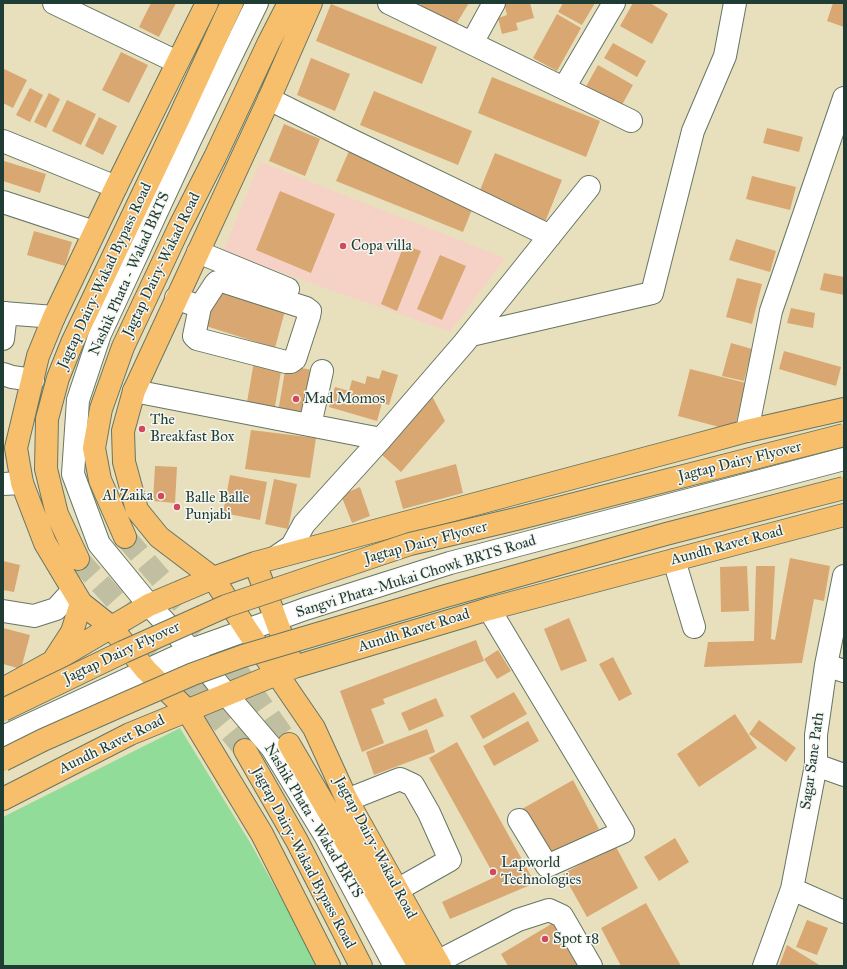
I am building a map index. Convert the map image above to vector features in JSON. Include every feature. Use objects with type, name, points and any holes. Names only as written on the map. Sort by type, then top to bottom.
[{"type":"main road","points":[[207,3],[94,232],[54,317],[38,356],[16,448],[12,484],[77,596],[110,626],[146,670],[187,710],[262,834],[329,966]]},
{"type":"main road","name":"Jagtap Dairy-Wakad Bypass Road","points":[[78,559],[57,514],[46,469],[48,419],[58,378],[72,343],[180,118],[232,3]]},
{"type":"main road","name":"Jagtap Dairy-Wakad Road","points":[[125,538],[100,480],[94,448],[101,409],[123,347],[288,3]]},
{"type":"main road","points":[[285,671],[247,630],[213,578],[159,537],[137,510],[124,462],[123,431],[134,391],[270,99],[311,3]]},
{"type":"main road","points":[[3,689],[52,662],[110,626],[149,605],[213,578],[266,560],[747,431],[844,409]]},
{"type":"main road","name":"Jagtap Dairy Flyover","points":[[3,710],[123,652],[226,606],[410,544],[516,519],[844,435]]},
{"type":"main road","points":[[3,760],[43,740],[193,674],[243,656],[434,599],[666,534],[844,488]]},
{"type":"main road","name":"Aundh Ravet Road","points":[[3,799],[130,734],[285,671],[489,609],[844,515]]},
{"type":"main road","points":[[266,560],[285,671]]},
{"type":"main road","points":[[52,662],[72,632],[77,596]]},
{"type":"main road","name":"Jagtap Dairy-Wakad Road","points":[[285,671],[314,728],[347,800],[397,890],[432,965]]},
{"type":"main road","name":"Jagtap Dairy-Wakad Road","points":[[289,744],[432,965]]},
{"type":"main road","name":"Jagtap Dairy-Wakad Bypass Road","points":[[245,750],[297,841],[360,966]]},
{"type":"street","points":[[54,3],[178,62]]},
{"type":"street","name":"Nashik Phata - Wakad BRTS","points":[[257,3],[191,138],[100,334],[78,400],[73,474],[99,544],[149,605],[191,650],[272,748],[326,837],[395,966]]},
{"type":"street","points":[[389,3],[631,121]]},
{"type":"street","points":[[472,43],[494,3]]},
{"type":"street","points":[[564,88],[614,3]]},
{"type":"street","points":[[471,335],[652,293],[693,131],[725,56],[735,3]]},
{"type":"street","points":[[747,431],[771,311],[844,98]]},
{"type":"street","points":[[270,99],[349,139],[550,236]]},
{"type":"street","points":[[3,141],[116,187]]},
{"type":"street","points":[[266,560],[292,546],[304,524],[381,439],[471,335],[589,187]]},
{"type":"street","points":[[3,202],[94,232]]},
{"type":"street","points":[[198,252],[317,301]]},
{"type":"street","points":[[222,281],[306,308],[310,311],[295,359],[291,362],[286,362],[197,339],[194,336],[200,307],[215,284],[222,281]]},
{"type":"street","points":[[176,298],[200,307]]},
{"type":"street","points":[[3,339],[5,313],[54,317]]},
{"type":"street","points":[[310,425],[322,372]]},
{"type":"street","points":[[3,374],[32,380]]},
{"type":"street","points":[[134,391],[381,439]]},
{"type":"street","name":"Sangvi Phata-Mukai Chowk BRTS Road","points":[[3,737],[191,650],[276,619],[450,563],[844,459]]},
{"type":"street","points":[[674,560],[694,627]]},
{"type":"street","name":"Sagar Sane Path","points":[[764,966],[792,889],[816,765],[816,735],[835,668],[844,576]]},
{"type":"street","points":[[3,611],[34,616],[56,609],[77,596]]},
{"type":"street","points":[[489,609],[622,832],[547,866],[519,820]]},
{"type":"street","points":[[816,765],[844,775]]},
{"type":"street","points":[[347,800],[400,779],[413,785],[429,813],[450,860],[397,890]]},
{"type":"street","points":[[792,889],[844,912]]},
{"type":"street","points":[[432,965],[518,920],[549,910],[562,916],[591,966]]},
{"type":"shaded area","points":[[260,162],[505,258],[450,332],[223,252]]},
{"type":"green space","points":[[180,728],[251,844],[319,966],[3,966],[3,817]]},
{"type":"building","points":[[151,3],[176,3],[159,37],[139,27]]},
{"type":"building","points":[[421,3],[469,3],[455,26],[420,6]]},
{"type":"building","points":[[504,3],[530,3],[534,18],[516,23],[518,30],[502,34],[498,18],[507,15]]},
{"type":"building","points":[[563,3],[595,3],[582,25],[558,12]]},
{"type":"building","points":[[633,3],[650,3],[668,14],[652,44],[620,26]]},
{"type":"building","points":[[833,3],[844,3],[844,27],[827,21]]},
{"type":"building","points":[[331,4],[437,47],[422,84],[316,41]]},
{"type":"building","points":[[557,14],[581,28],[557,71],[533,58]]},
{"type":"building","points":[[613,43],[646,61],[637,77],[604,58]]},
{"type":"building","points":[[121,52],[148,65],[129,103],[102,90]]},
{"type":"building","points":[[311,58],[350,74],[335,111],[297,95]]},
{"type":"building","points":[[598,65],[633,85],[618,112],[583,92]]},
{"type":"building","points":[[4,69],[27,80],[13,108],[3,103]]},
{"type":"building","points":[[492,77],[600,121],[586,157],[478,113]]},
{"type":"building","points":[[30,88],[43,95],[30,122],[16,115]]},
{"type":"building","points":[[374,91],[472,131],[458,165],[360,125]]},
{"type":"building","points":[[49,93],[60,99],[46,128],[34,122]]},
{"type":"building","points":[[67,100],[96,114],[81,145],[52,131]]},
{"type":"building","points":[[99,117],[117,126],[103,155],[85,146]]},
{"type":"building","points":[[284,124],[320,139],[305,176],[269,161]]},
{"type":"building","points":[[767,128],[803,137],[799,152],[763,143]]},
{"type":"building","points":[[349,151],[475,202],[463,232],[336,181]]},
{"type":"building","points":[[495,153],[562,180],[545,222],[478,195]]},
{"type":"building","points":[[4,161],[46,174],[40,193],[3,181]]},
{"type":"building","points":[[752,176],[796,187],[790,210],[746,199]]},
{"type":"building","points":[[280,191],[335,214],[311,273],[256,250]]},
{"type":"building","points":[[34,231],[72,242],[65,266],[27,255]]},
{"type":"building","points":[[736,239],[776,251],[770,272],[729,260]]},
{"type":"building","points":[[404,245],[421,251],[397,311],[381,304]]},
{"type":"building","points":[[440,255],[466,266],[442,320],[417,309]]},
{"type":"building","points":[[824,273],[844,277],[844,295],[820,290]]},
{"type":"building","points":[[737,278],[762,284],[752,324],[726,317]]},
{"type":"building","points":[[219,286],[286,307],[275,348],[206,326]]},
{"type":"building","points":[[791,308],[815,313],[813,328],[787,323]]},
{"type":"building","points":[[731,343],[752,349],[744,381],[722,376]]},
{"type":"building","points":[[784,351],[841,367],[836,386],[779,369]]},
{"type":"building","points":[[254,361],[282,366],[274,412],[246,408]]},
{"type":"building","points":[[286,365],[312,370],[304,417],[278,412]]},
{"type":"building","points":[[690,369],[746,383],[734,431],[678,416]]},
{"type":"building","points":[[382,370],[398,375],[389,405],[382,403],[377,421],[329,407],[335,387],[349,391],[352,380],[365,384],[367,376],[379,379]]},
{"type":"building","points":[[432,396],[445,421],[401,472],[381,454]]},
{"type":"building","points":[[251,430],[316,438],[310,478],[245,469]]},
{"type":"building","points":[[456,464],[463,493],[403,509],[395,481]]},
{"type":"building","points":[[155,466],[177,467],[175,503],[153,501]]},
{"type":"building","points":[[230,475],[267,482],[260,520],[223,513]]},
{"type":"building","points":[[274,479],[297,484],[288,529],[265,524]]},
{"type":"building","points":[[360,487],[370,516],[352,523],[341,495]]},
{"type":"building","points":[[790,558],[830,566],[824,601],[814,599],[802,663],[704,667],[708,642],[754,641],[756,566],[775,566],[771,639],[775,640]]},
{"type":"building","points":[[3,561],[20,565],[14,592],[3,590]]},
{"type":"building","points":[[747,566],[749,611],[721,612],[720,567]]},
{"type":"building","points":[[569,618],[587,661],[561,671],[544,629]]},
{"type":"building","points":[[3,628],[30,635],[21,669],[3,664]]},
{"type":"building","points":[[476,640],[484,661],[383,699],[385,704],[371,709],[384,743],[362,752],[340,691]]},
{"type":"building","points":[[498,650],[511,671],[497,679],[484,659]]},
{"type":"building","points":[[613,657],[632,694],[619,701],[599,664]]},
{"type":"building","points":[[514,692],[527,714],[483,739],[470,716]]},
{"type":"building","points":[[436,698],[444,716],[409,731],[401,713]]},
{"type":"building","points":[[735,714],[757,748],[699,787],[677,754]]},
{"type":"building","points":[[759,720],[796,748],[786,762],[749,734]]},
{"type":"building","points":[[528,721],[539,741],[494,766],[483,746]]},
{"type":"building","points":[[427,729],[435,752],[374,775],[366,752]]},
{"type":"building","points":[[457,742],[535,883],[450,919],[442,902],[495,877],[429,758]]},
{"type":"building","points":[[573,780],[599,829],[549,857],[522,809]]},
{"type":"building","points":[[675,838],[689,862],[659,881],[644,857]]},
{"type":"building","points":[[615,845],[638,888],[587,917],[563,874]]},
{"type":"building","points":[[646,903],[681,966],[621,966],[601,928]]},
{"type":"building","points":[[807,920],[828,928],[817,955],[796,947]]},
{"type":"building","name":"Spot 18","points":[[553,923],[579,966],[508,966],[501,954]]},
{"type":"building","points":[[787,945],[821,966],[779,966]]},
{"type":"tunnel","points":[[125,537],[227,656],[289,744]]},
{"type":"tunnel","points":[[78,559],[177,668],[245,750]]},
{"type":"place","name":"Copa villa","points":[[343,246]]},
{"type":"place","name":"Mad Momos","points":[[296,399]]},
{"type":"place","name":"The Breakfast Box","points":[[142,429]]},
{"type":"place","name":"Al Zaika","points":[[161,496]]},
{"type":"place","name":"Balle Balle Punjabi","points":[[177,507]]},
{"type":"place","name":"Lapworld Technologies","points":[[493,872]]},
{"type":"place","name":"Spot 18","points":[[545,939]]}]
